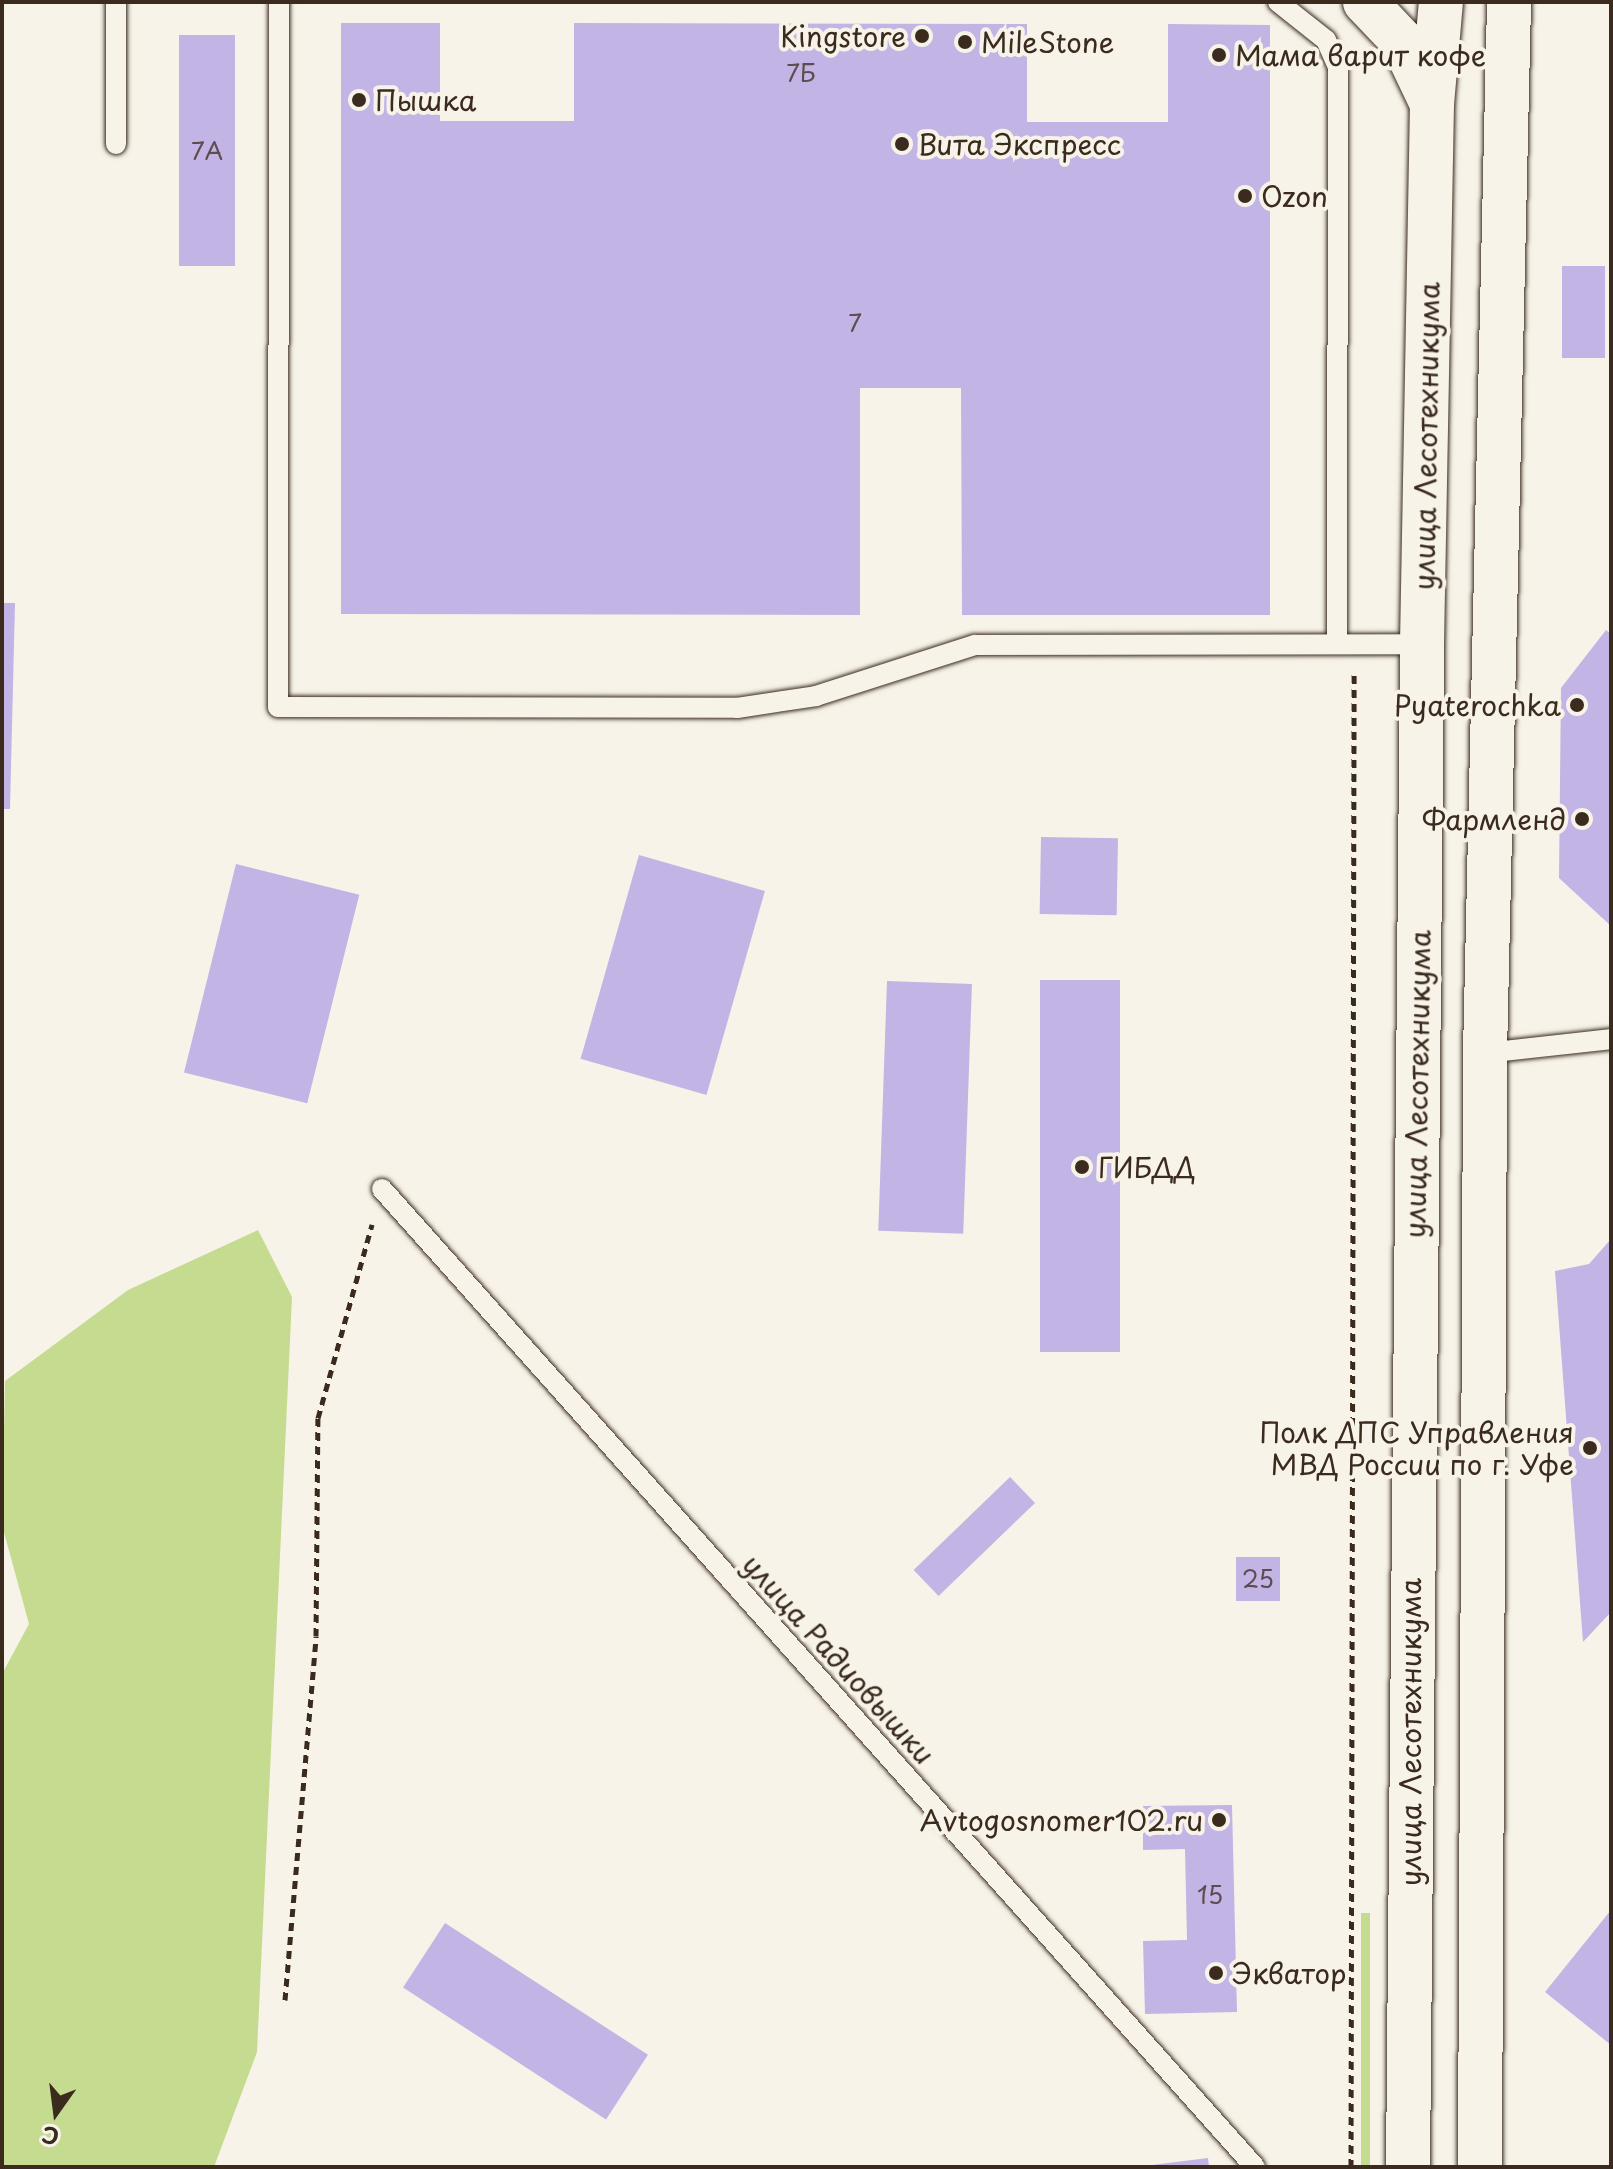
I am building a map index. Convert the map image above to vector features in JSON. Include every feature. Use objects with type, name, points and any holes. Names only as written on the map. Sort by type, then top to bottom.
[{"type":"main road","points":[[1365,2],[1402,41],[1432,104]]},
{"type":"main road","name":"улица Лесотехникума","points":[[1408,2167],[1422,644],[1432,104],[1441,2]]},
{"type":"main road","points":[[1480,2167],[1485,1053],[1509,2]]},
{"type":"lane","points":[[116,2],[116,144]]},
{"type":"lane","points":[[279,2],[278,707],[737,708],[816,696],[975,645],[1422,644]]},
{"type":"lane","points":[[1278,2],[1326,40],[1338,67],[1346,642]]},
{"type":"lane","points":[[1485,1053],[1611,1039]]},
{"type":"lane","name":"улица Радиовышки","points":[[382,1189],[1255,2167]]},
{"type":"path","points":[[1346,642],[1351,2167]]},
{"type":"path","points":[[285,2000],[316,1636],[318,1418],[382,1189]]},
{"type":"green space","points":[[258,1230],[292,1297],[257,2052],[214,2167],[2,2167],[2,1674],[29,1624],[2,1525],[5,1381],[128,1290]]},
{"type":"green space","points":[[1361,1913],[1370,1913],[1370,2167],[1361,2167]]},
{"type":"building","points":[[341,23],[440,23],[440,121],[574,121],[574,23],[1027,24],[1027,122],[1168,122],[1168,24],[1270,25],[1270,615],[962,615],[961,388],[860,388],[860,615],[341,614]]},
{"type":"building","points":[[179,35],[235,35],[235,266],[179,266]]},
{"type":"building","points":[[1562,266],[1605,266],[1605,358],[1562,358]]},
{"type":"building","points":[[2,603],[15,603],[10,809],[2,809]]},
{"type":"building","points":[[1606,630],[1611,634],[1611,926],[1559,878],[1561,688]]},
{"type":"building","points":[[1041,837],[1118,838],[1117,915],[1040,914]]},
{"type":"building","points":[[639,855],[765,891],[706,1095],[581,1059]]},
{"type":"building","points":[[236,864],[359,895],[307,1103],[184,1073]]},
{"type":"building","name":"ГИБДД","points":[[1040,980],[1120,980],[1120,1352],[1040,1352]]},
{"type":"building","points":[[887,981],[972,984],[963,1234],[878,1231]]},
{"type":"building","name":"Полк ДПС Управления МВД России по г. Уфе","points":[[1611,1239],[1611,1612],[1583,1642],[1555,1271],[1589,1264]]},
{"type":"building","points":[[1010,1477],[1035,1503],[939,1596],[914,1570]]},
{"type":"building","points":[[1236,1557],[1280,1557],[1280,1601],[1236,1601]]},
{"type":"building","points":[[1232,1805],[1237,2012],[1145,2014],[1143,1941],[1187,1940],[1185,1849],[1143,1850],[1143,1806]]},
{"type":"building","points":[[1611,1910],[1611,2045],[1545,1992]]},
{"type":"building","points":[[445,1923],[648,2055],[606,2119],[403,1988]]},
{"type":"building","points":[[1208,2158],[1209,2167],[1152,2167],[1152,2165]]},
{"type":"place","name":"Kingstore","points":[[922,36]]},
{"type":"place","name":"MileStone","points":[[965,42]]},
{"type":"place","name":"Мама варит кофе","points":[[1219,55]]},
{"type":"place","name":"Пышка","points":[[359,100]]},
{"type":"place","name":"Вита Экспресс","points":[[902,144]]},
{"type":"place","name":"Ozon","points":[[1245,196]]},
{"type":"place","name":"Pyaterochka","points":[[1577,705]]},
{"type":"place","name":"Фармленд","points":[[1582,819]]},
{"type":"place","name":"ГИБДД","points":[[1082,1167]]},
{"type":"place","name":"Полк ДПС Управления МВД России по г. Уфе","points":[[1590,1448]]},
{"type":"place","name":"Avtogosnomer102.ru","points":[[1219,1820]]},
{"type":"place","name":"Экватор","points":[[1216,1973]]}]
